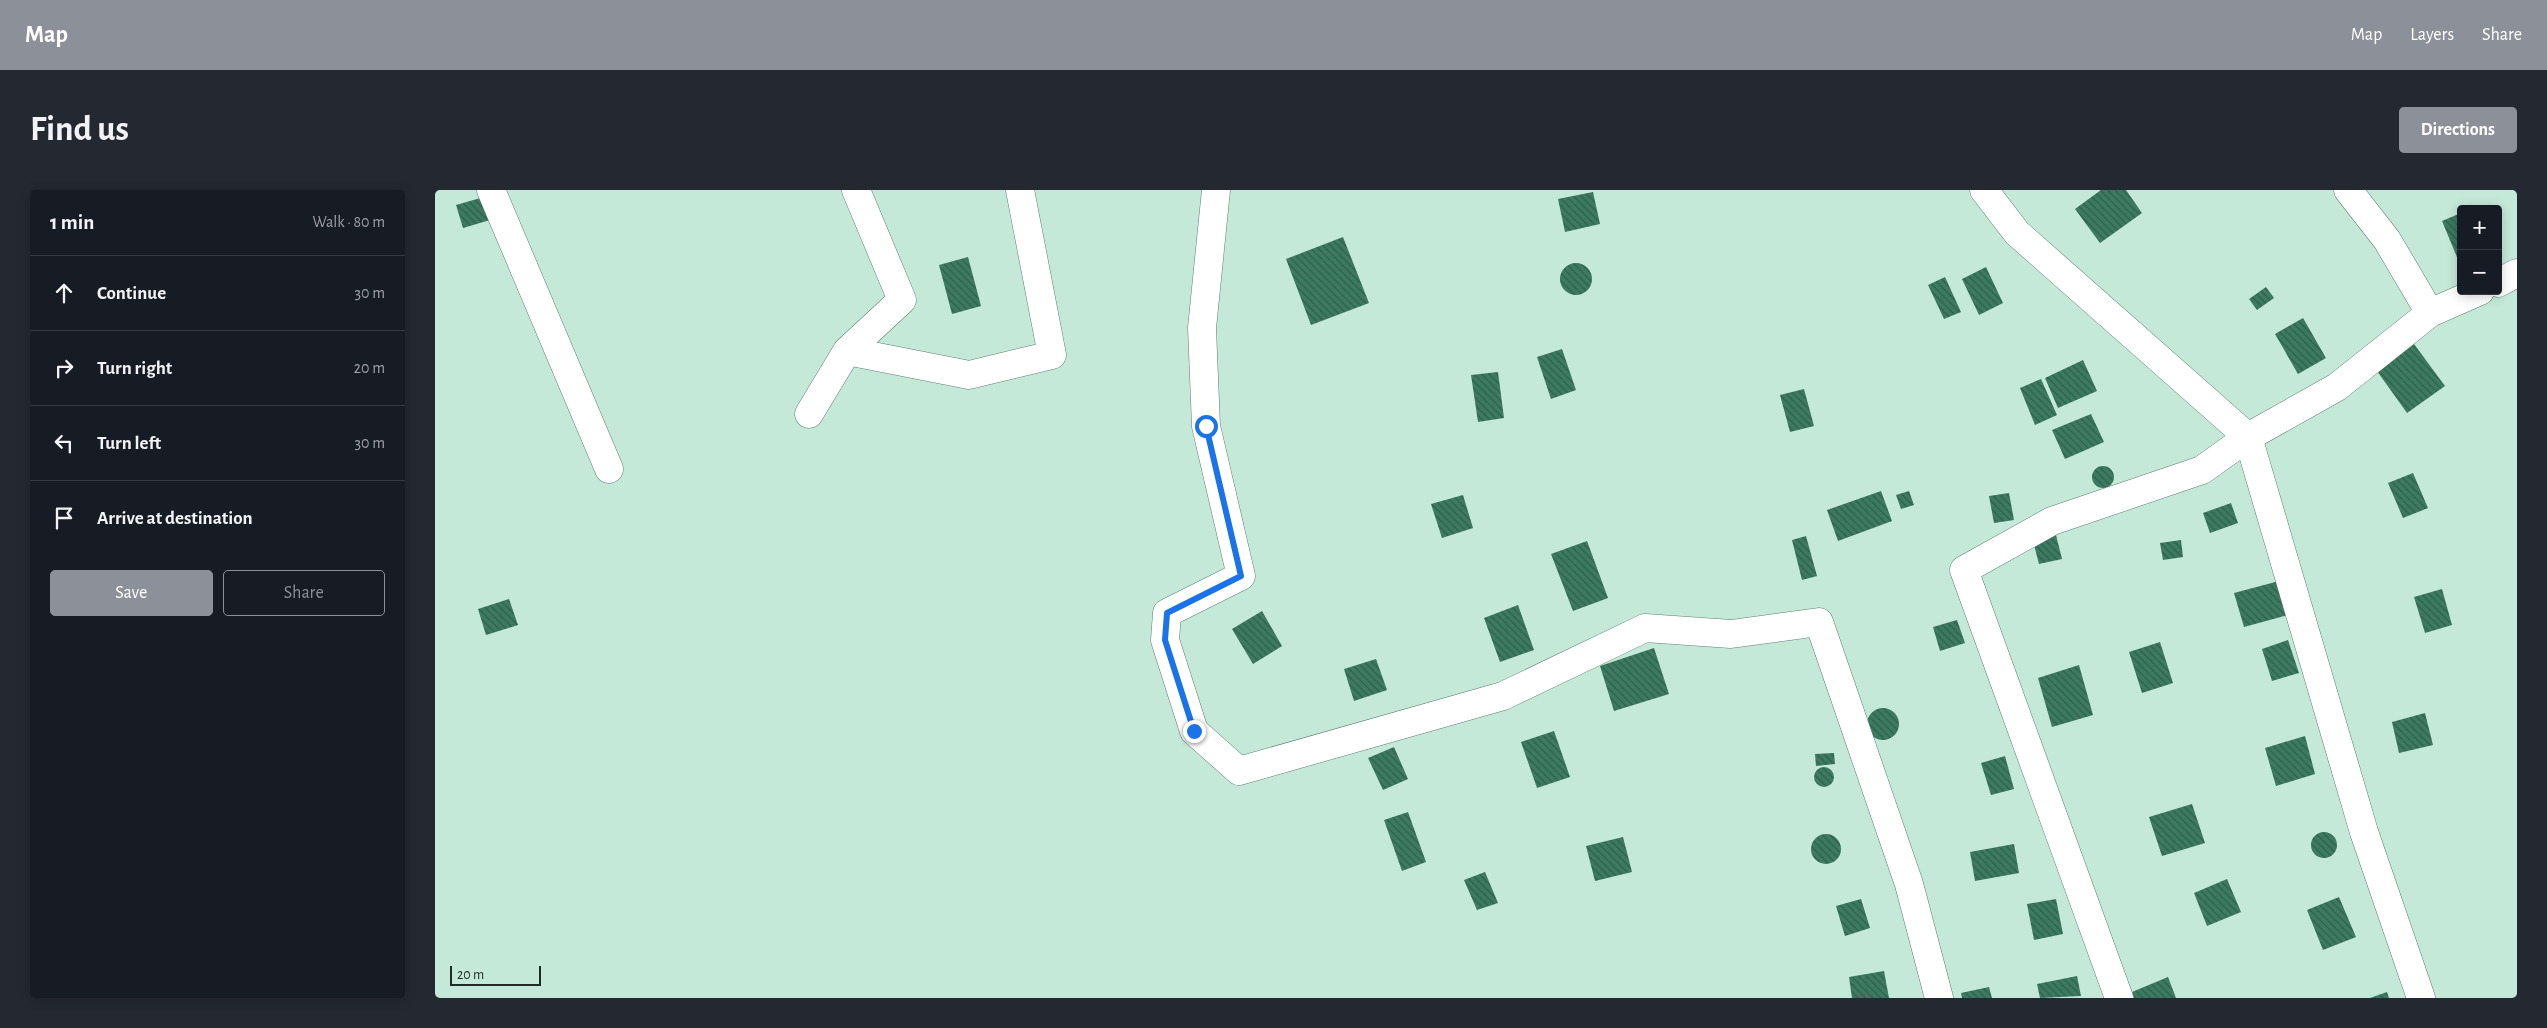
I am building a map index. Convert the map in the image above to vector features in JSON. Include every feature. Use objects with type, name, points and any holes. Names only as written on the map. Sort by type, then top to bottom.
[{"type":"street","points":[[491,190],[609,469]]},
{"type":"street","points":[[809,414],[847,351],[902,300],[856,190]]},
{"type":"street","points":[[847,351],[969,375],[1052,355],[1020,190]]},
{"type":"street","points":[[1216,190],[1202,328],[1206,426],[1241,576],[1167,613],[1165,640],[1194,731],[1239,771],[1503,696],[1645,628],[1731,634],[1819,622],[1909,884],[1939,998]]},
{"type":"street","points":[[1984,190],[2017,233],[2249,437],[2364,832],[2421,998]]},
{"type":"street","points":[[2348,190],[2387,240],[2430,313]]},
{"type":"street","points":[[2119,998],[1964,570],[2052,521],[2202,470],[2249,437],[2337,387],[2430,313],[2471,295]]},
{"type":"building","points":[[2101,190],[2126,190],[2142,213],[2100,243],[2075,209]]},
{"type":"building","points":[[1593,192],[1600,224],[1565,232],[1558,199]]},
{"type":"building","points":[[484,197],[490,220],[463,228],[456,205]]},
{"type":"building","points":[[2457,215],[2457,257],[2442,221]]},
{"type":"building","points":[[1343,237],[1369,303],[1311,325],[1286,259]]},
{"type":"building","points":[[968,257],[981,306],[952,314],[939,265]]},
{"type":"building","points":[[1576,263],[1582,264],[1587,268],[1591,273],[1591,285],[1587,290],[1582,294],[1576,295],[1570,294],[1565,290],[1561,285],[1560,279],[1561,273],[1565,268],[1570,264]]},
{"type":"building","points":[[1986,267],[2003,303],[1979,315],[1962,279]]},
{"type":"building","points":[[1945,277],[1961,312],[1944,319],[1928,285]]},
{"type":"building","points":[[2266,287],[2274,298],[2257,310],[2249,299]]},
{"type":"building","points":[[2303,318],[2326,358],[2298,374],[2275,334]]},
{"type":"building","points":[[2414,344],[2445,386],[2407,413],[2377,371]]},
{"type":"building","points":[[1562,349],[1576,390],[1551,399],[1537,357]]},
{"type":"building","points":[[2083,360],[2097,391],[2058,408],[2045,378]]},
{"type":"building","points":[[1498,372],[1504,418],[1478,422],[1471,375]]},
{"type":"building","points":[[2041,379],[2057,415],[2035,425],[2020,388]]},
{"type":"building","points":[[1804,389],[1814,426],[1790,432],[1780,395]]},
{"type":"building","points":[[2091,414],[2104,442],[2065,459],[2052,430]]},
{"type":"building","points":[[2103,466],[2111,469],[2114,477],[2111,485],[2103,488],[2095,485],[2092,477],[2095,469]]},
{"type":"building","points":[[2413,473],[2428,508],[2403,518],[2388,483]]},
{"type":"building","points":[[1881,491],[1892,521],[1838,541],[1827,510]]},
{"type":"building","points":[[1909,491],[1914,505],[1901,509],[1896,495]]},
{"type":"building","points":[[2009,493],[2014,520],[1994,523],[1989,496]]},
{"type":"building","points":[[1463,495],[1473,528],[1442,538],[1431,504]]},
{"type":"building","points":[[2231,503],[2238,523],[2210,533],[2203,513]]},
{"type":"building","points":[[2056,535],[2062,559],[2039,564],[2033,541]]},
{"type":"building","points":[[1806,536],[1817,576],[1802,580],[1792,540]]},
{"type":"building","points":[[2181,540],[2183,557],[2163,560],[2160,543]]},
{"type":"building","points":[[1587,541],[1608,598],[1573,611],[1551,554]]},
{"type":"building","points":[[2279,581],[2288,615],[2244,627],[2234,593]]},
{"type":"building","points":[[2442,589],[2452,625],[2425,633],[2414,597]]},
{"type":"building","points":[[509,599],[518,625],[486,635],[478,609]]},
{"type":"building","points":[[1518,605],[1534,650],[1500,662],[1484,618]]},
{"type":"building","points":[[1262,611],[1282,646],[1253,664],[1232,629]]},
{"type":"building","points":[[1957,620],[1965,643],[1940,651],[1933,627]]},
{"type":"building","points":[[2288,640],[2299,673],[2272,681],[2262,649]]},
{"type":"building","points":[[2160,642],[2173,683],[2142,693],[2129,652]]},
{"type":"building","points":[[1654,648],[1669,694],[1614,711],[1600,666]]},
{"type":"building","points":[[1376,659],[1387,690],[1354,701],[1344,669]]},
{"type":"building","points":[[2079,665],[2093,715],[2052,727],[2038,678]]},
{"type":"building","points":[[1883,708],[1894,713],[1899,724],[1894,735],[1883,740],[1872,735],[1867,724],[1872,713]]},
{"type":"building","points":[[2425,713],[2433,745],[2399,753],[2392,722]]},
{"type":"building","points":[[1554,731],[1570,777],[1537,788],[1521,742]]},
{"type":"building","points":[[2305,736],[2315,774],[2276,786],[2265,748]]},
{"type":"building","points":[[1394,747],[1408,779],[1383,790],[1368,758]]},
{"type":"building","points":[[1834,753],[1835,764],[1816,766],[1815,754]]},
{"type":"building","points":[[2005,756],[2014,789],[1991,795],[1981,763]]},
{"type":"building","points":[[1824,767],[1831,770],[1834,777],[1831,784],[1824,787],[1817,784],[1814,777],[1817,770]]},
{"type":"building","points":[[2192,804],[2205,843],[2162,856],[2149,817]]},
{"type":"building","points":[[1408,812],[1426,862],[1402,871],[1384,820]]},
{"type":"building","points":[[2324,832],[2333,836],[2337,845],[2333,854],[2324,858],[2315,854],[2311,845],[2315,836]]},
{"type":"building","points":[[1826,834],[1836,839],[1841,849],[1836,859],[1826,864],[1816,859],[1811,849],[1816,839]]},
{"type":"building","points":[[1623,837],[1632,872],[1595,881],[1586,846]]},
{"type":"building","points":[[2014,844],[2019,873],[1975,881],[1970,852]]},
{"type":"building","points":[[1485,872],[1498,903],[1477,910],[1464,880]]},
{"type":"building","points":[[2227,879],[2241,912],[2207,926],[2194,893]]},
{"type":"building","points":[[2339,897],[2356,937],[2323,950],[2307,910]]},
{"type":"building","points":[[1861,899],[1870,928],[1845,936],[1836,906]]},
{"type":"building","points":[[2056,899],[2063,934],[2034,940],[2027,904]]},
{"type":"building","points":[[1884,971],[1889,998],[1852,998],[1849,977]]},
{"type":"building","points":[[2077,976],[2081,996],[2040,998],[2037,984]]},
{"type":"building","points":[[2168,977],[2176,998],[2134,998],[2132,992]]},
{"type":"building","points":[[1989,987],[1992,998],[1962,998],[1961,993]]},
{"type":"building","points":[[2387,992],[2389,998],[2370,998]]},
{"type":"route","points":[[1194,731],[1165,640],[1167,613],[1241,576],[1206,426]]}]
